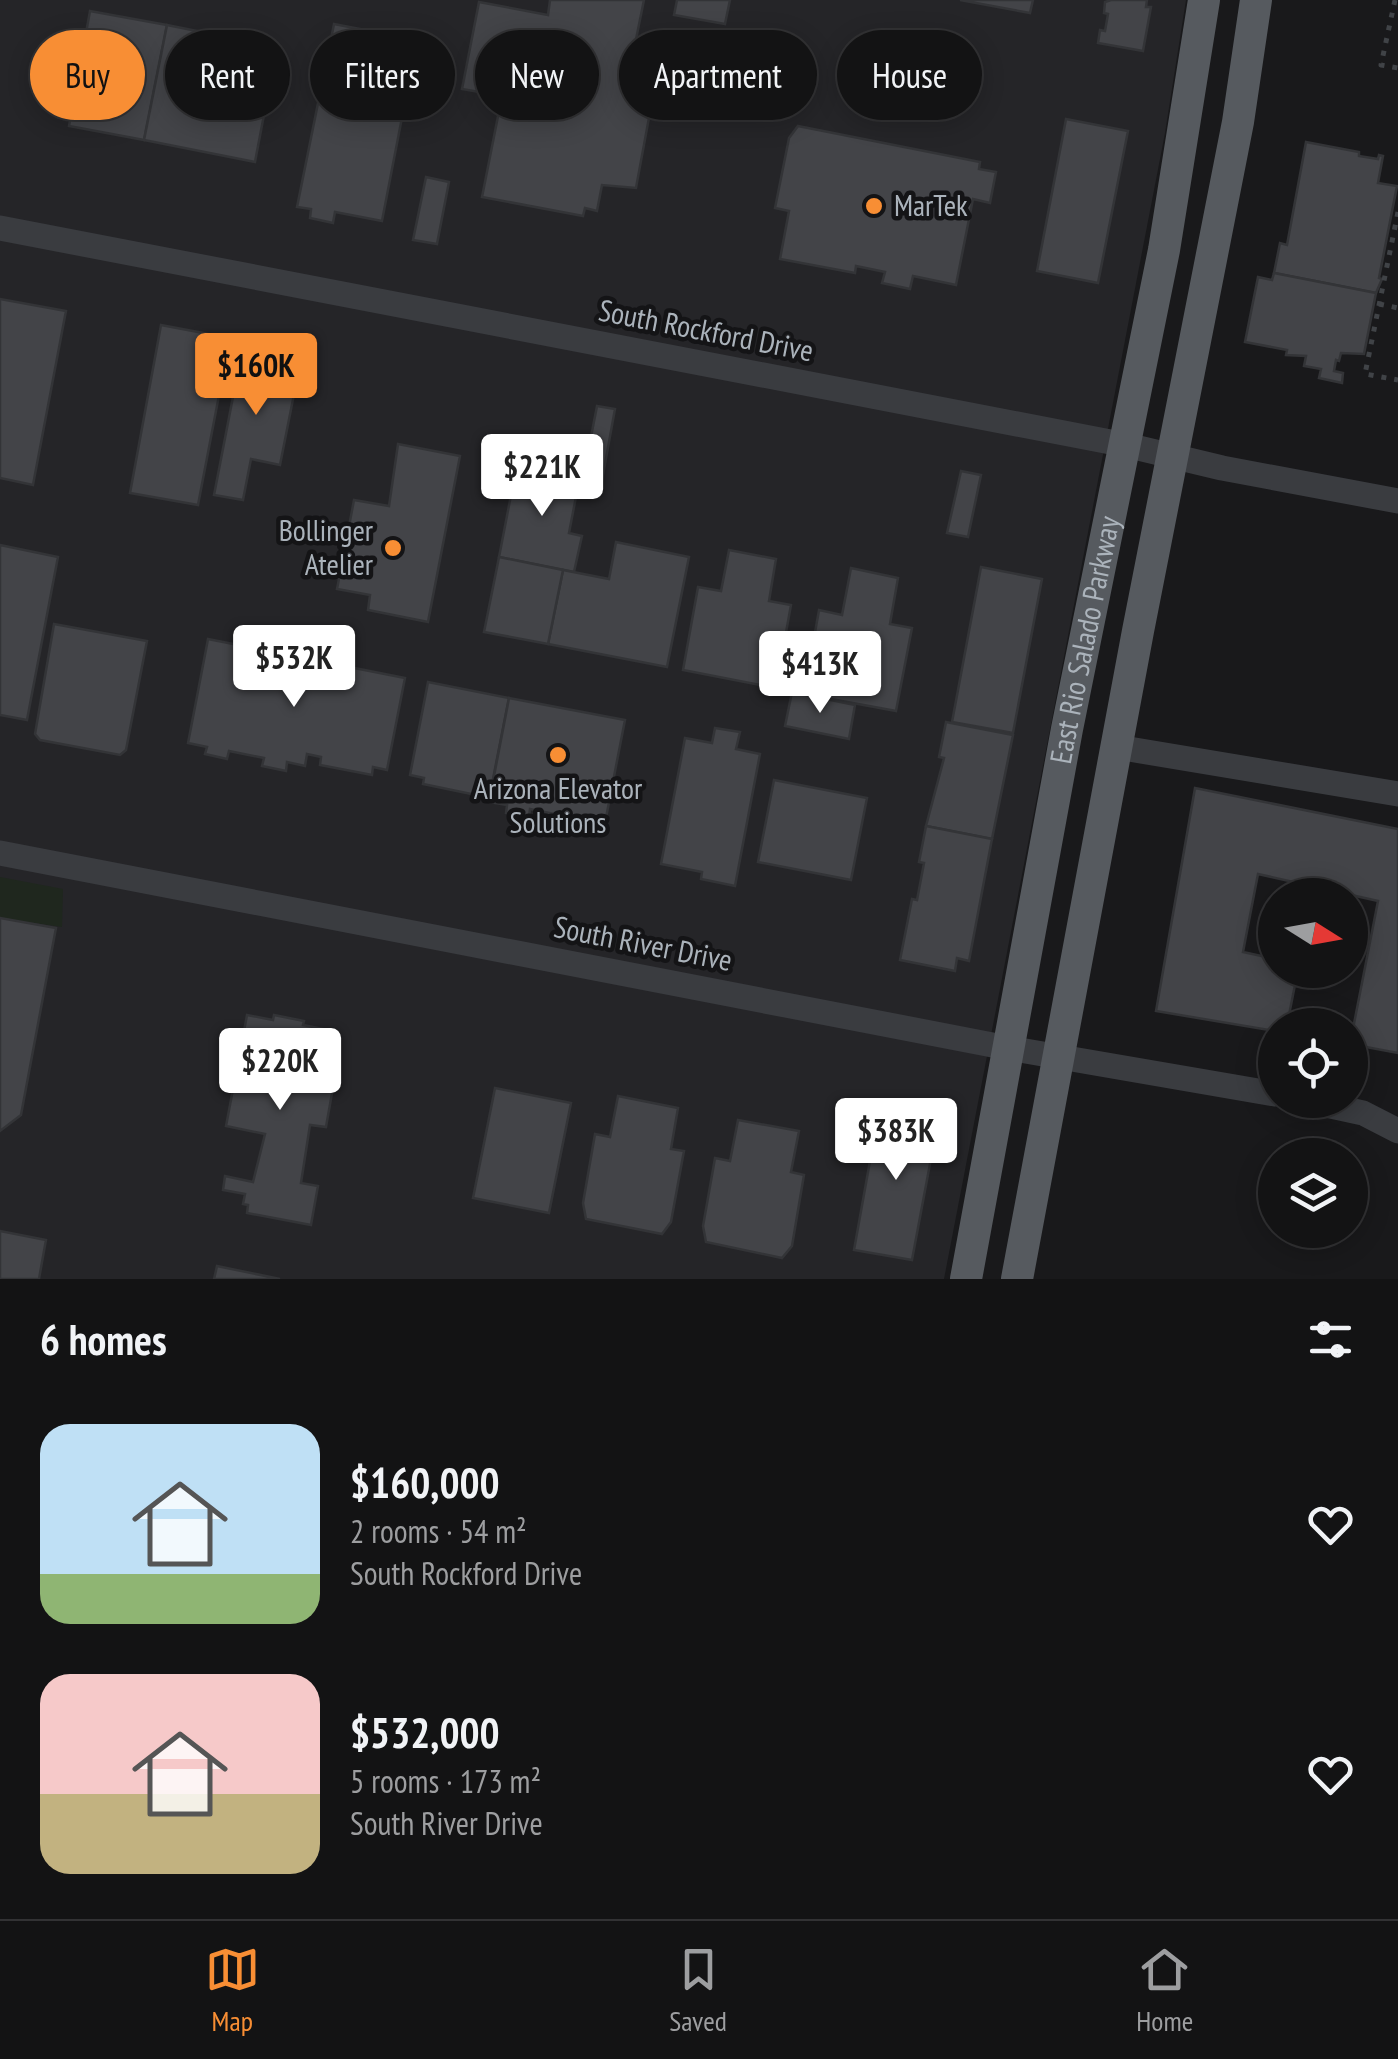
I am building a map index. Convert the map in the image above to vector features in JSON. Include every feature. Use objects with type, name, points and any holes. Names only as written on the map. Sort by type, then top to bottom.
[{"type":"main road","name":"East Rio Salado Parkway","points":[[966,1279],[1067,730],[1187,120],[1204,0]]},
{"type":"main road","name":"East Rio Salado Parkway","points":[[1017,1279],[1238,122],[1256,0]]},
{"type":"street","name":"South Rockford Drive","points":[[0,228],[1126,444],[1398,502]]},
{"type":"street","points":[[1117,747],[1398,794]]},
{"type":"street","name":"South River Drive","points":[[0,853],[1008,1048],[1258,1091]]},
{"type":"street","points":[[1368,1116],[1398,1131]]},
{"type":"path","points":[[1395,0],[1380,65],[1398,68]]},
{"type":"path","points":[[1398,212],[1365,374],[1398,380]]},
{"type":"path","points":[[1379,304],[1398,308]]},
{"type":"shaded area","points":[[0,0],[1186,0],[1165,133],[944,1279],[0,1279]]},
{"type":"shaded area","points":[[0,877],[63,889],[62,927],[0,918]]},
{"type":"building","points":[[550,0],[644,0],[638,30],[619,30],[619,120],[649,120],[636,188],[602,185],[597,211],[585,208],[583,216],[482,197],[497,120],[599,120],[599,30],[475,30],[475,91],[462,89],[479,2],[548,15]]},
{"type":"building","points":[[677,0],[730,0],[725,24],[674,15]]},
{"type":"building","points":[[960,0],[1033,0],[1030,13]]},
{"type":"building","points":[[1147,0],[1146,7],[1151,7],[1143,51],[1098,43],[1108,14],[1104,13],[1105,2]]},
{"type":"building","points":[[90,11],[167,25],[144,140],[69,126],[70,120],[145,120],[145,30],[87,30]]},
{"type":"building","points":[[334,24],[365,30],[333,30]]},
{"type":"building","points":[[167,25],[192,30],[166,30]]},
{"type":"building","points":[[165,35],[165,120],[263,120],[255,162],[144,140]]},
{"type":"building","points":[[1066,119],[1128,131],[1098,283],[1037,271]]},
{"type":"building","points":[[315,120],[402,120],[382,221],[335,212],[333,223],[310,218],[311,209],[297,207]]},
{"type":"building","name":"MarTek","points":[[798,126],[980,162],[979,169],[996,172],[990,203],[973,199],[956,285],[913,276],[910,289],[882,283],[885,272],[856,266],[855,273],[780,259],[789,211],[775,208],[789,138]]},
{"type":"building","points":[[1306,142],[1359,152],[1359,156],[1383,156],[1378,183],[1397,186],[1379,278],[1382,279],[1376,293],[1274,273],[1280,243],[1287,245]]},
{"type":"building","points":[[426,177],[449,182],[437,244],[413,240]]},
{"type":"building","points":[[1274,273],[1376,293],[1364,354],[1341,353],[1339,361],[1336,360],[1334,371],[1343,373],[1342,383],[1319,378],[1321,369],[1304,366],[1306,356],[1286,355],[1287,350],[1245,342],[1258,277],[1272,280]]},
{"type":"building","points":[[0,299],[66,311],[33,485],[0,478]]},
{"type":"building","points":[[161,325],[230,338],[198,505],[130,493]]},
{"type":"building","points":[[243,345],[276,351],[283,361],[300,364],[280,465],[251,459],[243,500],[214,495]]},
{"type":"building","points":[[597,406],[615,409],[599,497],[580,493]]},
{"type":"building","name":"Bollinger Atelier","points":[[398,444],[460,456],[428,622],[368,610],[370,595],[337,589],[354,500],[389,506]]},
{"type":"building","points":[[517,464],[580,476],[569,533],[582,536],[574,572],[499,557]]},
{"type":"building","points":[[961,471],[981,475],[968,537],[947,533]]},
{"type":"building","points":[[616,542],[689,557],[667,667],[548,644],[563,570],[609,579]]},
{"type":"building","points":[[0,545],[58,557],[27,720],[0,715]]},
{"type":"building","points":[[729,550],[776,559],[769,601],[791,605],[776,688],[683,670],[698,587],[721,591]]},
{"type":"building","points":[[499,557],[563,570],[548,644],[484,632]]},
{"type":"building","points":[[981,567],[1042,579],[1013,733],[952,722]]},
{"type":"building","points":[[851,568],[898,578],[890,624],[912,628],[896,711],[804,694],[819,610],[842,615]]},
{"type":"building","points":[[54,624],[147,641],[126,750],[120,755],[40,740],[35,734]]},
{"type":"building","points":[[208,639],[405,678],[387,770],[373,767],[372,775],[320,765],[321,757],[307,754],[305,766],[287,762],[286,771],[262,766],[264,758],[229,751],[227,759],[205,754],[207,747],[188,743]]},
{"type":"building","points":[[428,682],[509,698],[491,789],[477,787],[476,795],[423,784],[424,778],[410,775]]},
{"type":"building","points":[[792,692],[855,705],[849,739],[785,726]]},
{"type":"building","name":"Arizona Elevator Solutions","points":[[509,698],[625,720],[605,823],[587,820],[586,828],[563,823],[564,816],[530,809],[529,817],[506,813],[507,805],[489,802]]},
{"type":"building","points":[[946,722],[1013,735],[992,839],[926,826],[944,758],[939,757]]},
{"type":"building","points":[[715,728],[740,732],[736,749],[760,754],[735,886],[701,879],[702,872],[661,864],[685,738],[712,743]]},
{"type":"building","points":[[774,780],[867,798],[851,880],[758,862]]},
{"type":"building","points":[[1195,788],[1398,829],[1398,1053],[1368,1047],[1368,1008],[1357,1008],[1361,988],[1368,988],[1368,952],[1378,901],[1368,899],[1368,878],[1276,878],[1258,874],[1243,952],[1258,955],[1258,988],[1294,988],[1290,1008],[1258,1008],[1258,1028],[1156,1011]]},
{"type":"building","points":[[926,826],[992,839],[969,961],[957,958],[955,971],[900,960],[912,899],[917,900]]},
{"type":"building","points":[[0,918],[56,928],[21,1115],[0,1131]]},
{"type":"building","points":[[247,1015],[273,1020],[274,1015],[328,1030],[321,1069],[325,1070],[320,1079],[334,1082],[326,1127],[310,1125],[301,1183],[318,1186],[311,1225],[247,1213],[248,1205],[243,1204],[245,1194],[223,1190],[225,1176],[253,1182],[265,1134],[226,1126]]},
{"type":"building","points":[[495,1088],[571,1103],[549,1213],[473,1198]]},
{"type":"building","points":[[618,1096],[678,1108],[671,1149],[684,1151],[671,1222],[662,1234],[586,1219],[583,1203],[595,1134],[610,1137]]},
{"type":"building","points":[[880,1105],[939,1116],[912,1260],[854,1250]]},
{"type":"building","points":[[738,1120],[799,1131],[791,1172],[804,1175],[792,1246],[782,1258],[706,1242],[703,1226],[715,1158],[730,1161]]},
{"type":"building","points":[[0,1231],[46,1240],[39,1279],[0,1279]]},
{"type":"building","points":[[217,1266],[280,1279],[214,1279]]},
{"type":"place","name":"MarTek","points":[[874,206]]},
{"type":"place","name":"Bollinger Atelier","points":[[393,548]]},
{"type":"place","name":"Arizona Elevator Solutions","points":[[558,755]]}]
